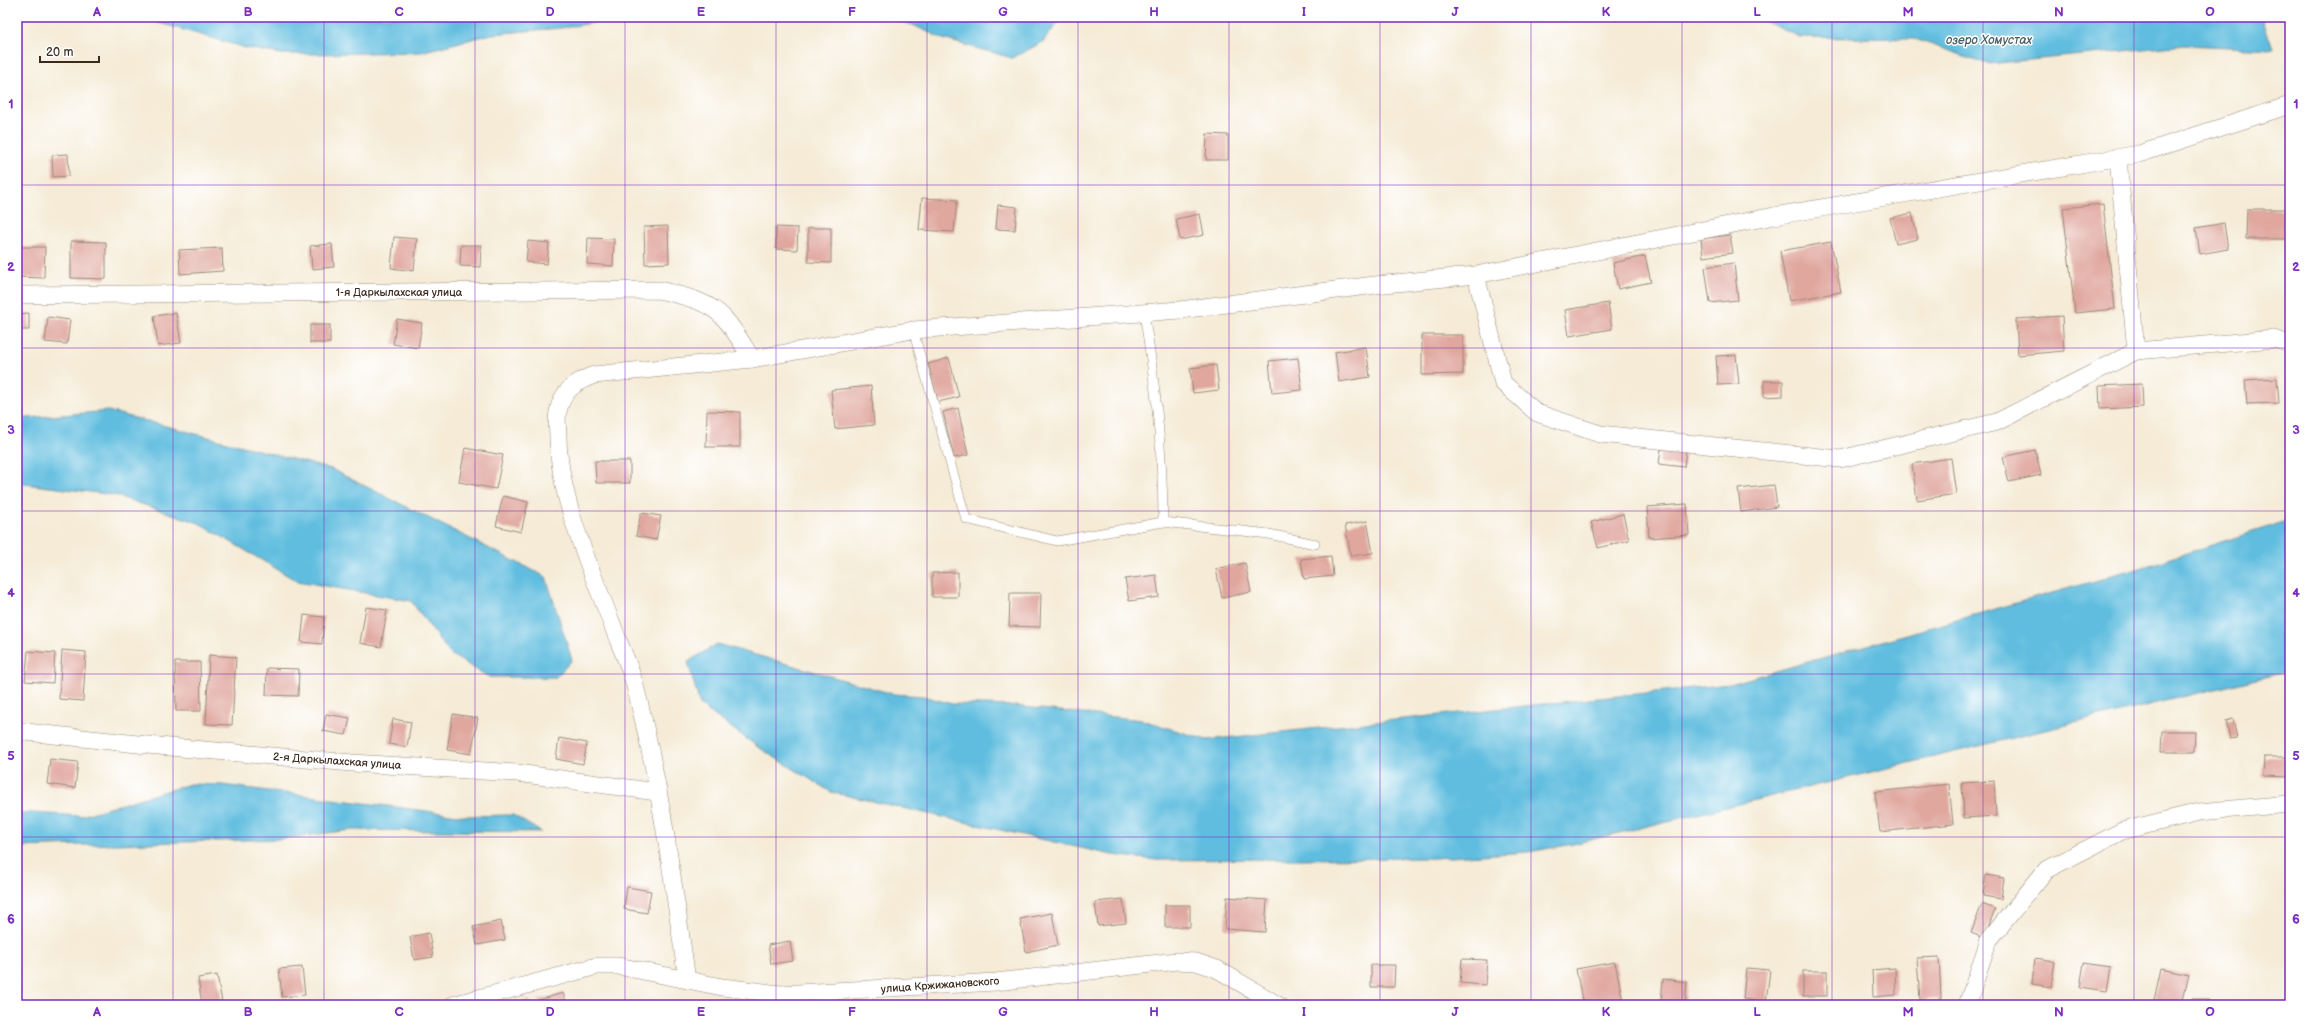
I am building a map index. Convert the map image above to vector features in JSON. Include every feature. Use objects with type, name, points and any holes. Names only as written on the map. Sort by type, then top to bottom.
[{"type":"street","points":[[687,980],[671,871],[648,742],[634,680],[564,491],[558,462],[558,412],[563,397],[570,387],[594,375],[752,359],[913,330],[1180,310],[1375,285],[1476,275],[1774,216],[2138,154],[2290,105]]},
{"type":"street","points":[[2118,158],[2136,351]]},
{"type":"street","points":[[1476,275],[1503,383],[1537,413],[1600,434],[1840,459],[1997,422],[2136,351],[2274,339],[2290,344]]},
{"type":"street","name":"1-я Даркылахская улица","points":[[17,295],[659,290],[688,297],[707,305],[724,318],[752,359]]},
{"type":"street","name":"2-я Даркылахская улица","points":[[17,731],[170,748],[352,763],[517,773],[657,792]]},
{"type":"street","points":[[1967,1005],[1989,940],[2046,870],[2122,831],[2198,812],[2290,804]]},
{"type":"street","name":"улица Кржижановского","points":[[453,1005],[597,966],[618,966],[687,980],[780,994],[803,994],[996,982],[1177,961],[1196,962],[1217,969],[1278,1005]]},
{"type":"lane","points":[[1144,313],[1149,341],[1163,488],[1163,522]]},
{"type":"lane","points":[[913,330],[966,519],[1056,541],[1163,522],[1269,534],[1315,544]]},
{"type":"water","points":[[139,17],[612,17],[598,22],[561,28],[492,34],[421,52],[281,54],[246,48]]},
{"type":"water","points":[[885,17],[1062,17],[1043,42],[1012,58],[943,39],[913,25]]},
{"type":"water","name":"озеро Хомустах","points":[[1755,17],[2262,17],[2273,49],[2185,45],[1988,64],[1915,39],[1800,37]]},
{"type":"water","points":[[108,411],[331,469],[546,577],[572,660],[556,677],[489,677],[450,654],[411,601],[297,581],[199,523],[114,495],[17,483],[17,419]]},
{"type":"water","points":[[2290,520],[2290,671],[1573,844],[1528,852],[1434,858],[1157,860],[1112,855],[831,792],[758,747],[700,705],[688,662],[717,644],[893,694],[923,696],[952,704],[1014,706],[1142,720],[1207,740],[1730,684],[2137,569]]},
{"type":"water","points":[[190,784],[222,785],[466,816],[513,815],[541,832],[351,830],[280,839],[17,847],[17,812],[81,816]]},
{"type":"building","points":[[1207,134],[1228,135],[1228,160],[1206,160]]},
{"type":"building","points":[[68,154],[69,176],[53,177],[52,155]]},
{"type":"building","points":[[922,198],[957,200],[954,232],[919,230]]},
{"type":"building","points":[[2103,204],[2115,309],[2075,313],[2063,208]]},
{"type":"building","points":[[998,205],[1017,207],[1015,230],[996,229]]},
{"type":"building","points":[[2247,209],[2290,209],[2290,239],[2246,239]]},
{"type":"building","points":[[1912,213],[1918,239],[1896,244],[1890,218]]},
{"type":"building","points":[[1200,214],[1204,235],[1180,240],[1176,219]]},
{"type":"building","points":[[2224,223],[2228,249],[2200,254],[2196,228]]},
{"type":"building","points":[[668,226],[669,263],[645,264],[644,227]]},
{"type":"building","points":[[776,227],[798,228],[797,250],[776,249]]},
{"type":"building","points":[[808,228],[831,228],[831,263],[808,262]]},
{"type":"building","points":[[1730,235],[1733,253],[1703,257],[1701,239]]},
{"type":"building","points":[[394,237],[417,239],[414,271],[391,268]]},
{"type":"building","points":[[588,238],[614,239],[613,266],[587,264]]},
{"type":"building","points":[[71,241],[106,242],[106,279],[71,278]]},
{"type":"building","points":[[528,241],[549,243],[547,264],[526,262]]},
{"type":"building","points":[[1831,242],[1841,292],[1789,301],[1780,251]]},
{"type":"building","points":[[332,244],[334,267],[312,269],[310,246]]},
{"type":"building","points":[[461,245],[481,245],[480,267],[460,266]]},
{"type":"building","points":[[17,247],[45,247],[44,278],[17,277]]},
{"type":"building","points":[[222,248],[223,271],[180,274],[179,250]]},
{"type":"building","points":[[1645,256],[1651,282],[1618,289],[1613,263]]},
{"type":"building","points":[[1734,263],[1738,300],[1710,303],[1705,267]]},
{"type":"building","points":[[1608,303],[1612,329],[1569,336],[1565,310]]},
{"type":"building","points":[[29,313],[29,330],[17,330],[17,314]]},
{"type":"building","points":[[176,313],[181,343],[158,346],[154,316]]},
{"type":"building","points":[[2062,316],[2064,351],[2018,355],[2016,319]]},
{"type":"building","points":[[48,317],[70,320],[67,344],[45,342]]},
{"type":"building","points":[[397,319],[422,323],[418,348],[393,344]]},
{"type":"building","points":[[310,325],[330,325],[330,343],[310,343]]},
{"type":"building","points":[[1422,335],[1463,335],[1463,374],[1422,375]]},
{"type":"building","points":[[1366,347],[1370,377],[1339,382],[1335,352]]},
{"type":"building","points":[[1736,355],[1739,384],[1718,385],[1716,356]]},
{"type":"building","points":[[949,358],[959,397],[938,402],[928,364]]},
{"type":"building","points":[[1298,358],[1302,390],[1272,393],[1269,361]]},
{"type":"building","points":[[1216,365],[1219,390],[1193,393],[1190,368]]},
{"type":"building","points":[[2277,378],[2279,403],[2247,404],[2245,380]]},
{"type":"building","points":[[1764,381],[1783,381],[1783,396],[1764,397]]},
{"type":"building","points":[[2142,384],[2143,407],[2100,409],[2099,386]]},
{"type":"building","points":[[871,386],[874,425],[835,429],[831,390]]},
{"type":"building","points":[[958,408],[968,455],[954,458],[943,412]]},
{"type":"building","points":[[707,411],[740,412],[740,447],[706,447]]},
{"type":"building","points":[[465,448],[503,455],[496,489],[459,482]]},
{"type":"building","points":[[1661,449],[1686,451],[1684,467],[1659,464]]},
{"type":"building","points":[[2035,450],[2041,475],[2009,482],[2003,457]]},
{"type":"building","points":[[1951,458],[1956,494],[1917,500],[1912,464]]},
{"type":"building","points":[[595,461],[630,461],[630,483],[596,483]]},
{"type":"building","points":[[1774,485],[1777,507],[1741,512],[1738,489]]},
{"type":"building","points":[[503,496],[528,502],[521,532],[496,526]]},
{"type":"building","points":[[1687,504],[1689,535],[1649,538],[1647,507]]},
{"type":"building","points":[[641,513],[661,516],[656,540],[636,536]]},
{"type":"building","points":[[1623,514],[1629,540],[1598,548],[1591,522]]},
{"type":"building","points":[[1367,521],[1373,553],[1351,556],[1345,525]]},
{"type":"building","points":[[1331,556],[1333,576],[1304,579],[1301,559]]},
{"type":"building","points":[[1245,563],[1251,592],[1222,598],[1216,569]]},
{"type":"building","points":[[958,572],[958,597],[932,597],[932,573]]},
{"type":"building","points":[[1156,575],[1159,597],[1129,601],[1125,579]]},
{"type":"building","points":[[1010,593],[1041,593],[1040,627],[1009,626]]},
{"type":"building","points":[[366,607],[387,610],[381,647],[360,643]]},
{"type":"building","points":[[304,615],[324,617],[322,644],[301,642]]},
{"type":"building","points":[[62,650],[86,652],[83,701],[59,699]]},
{"type":"building","points":[[28,651],[55,653],[53,683],[25,681]]},
{"type":"building","points":[[209,655],[236,657],[232,725],[206,724]]},
{"type":"building","points":[[175,662],[200,662],[201,711],[176,711]]},
{"type":"building","points":[[267,668],[299,669],[298,696],[266,695]]},
{"type":"building","points":[[326,714],[350,718],[346,735],[323,731]]},
{"type":"building","points":[[453,714],[478,718],[471,754],[447,750]]},
{"type":"building","points":[[393,719],[411,722],[407,747],[389,744]]},
{"type":"building","points":[[2233,719],[2237,738],[2230,739],[2226,721]]},
{"type":"building","points":[[2162,731],[2195,731],[2194,752],[2161,752]]},
{"type":"building","points":[[559,738],[587,743],[583,764],[556,759]]},
{"type":"building","points":[[2264,757],[2290,757],[2290,777],[2263,776]]},
{"type":"building","points":[[50,759],[78,762],[75,788],[47,784]]},
{"type":"building","points":[[1994,781],[1996,816],[1964,818],[1962,783]]},
{"type":"building","points":[[1949,784],[1953,824],[1880,832],[1875,792]]},
{"type":"building","points":[[1986,875],[2004,878],[2001,899],[1983,896]]},
{"type":"building","points":[[627,887],[651,891],[647,913],[624,909]]},
{"type":"building","points":[[1227,897],[1267,900],[1265,932],[1225,929]]},
{"type":"building","points":[[1123,899],[1126,923],[1098,926],[1095,902]]},
{"type":"building","points":[[1982,904],[1995,909],[1984,938],[1971,933]]},
{"type":"building","points":[[1165,905],[1190,905],[1190,927],[1165,927]]},
{"type":"building","points":[[1052,913],[1058,945],[1026,952],[1020,919]]},
{"type":"building","points":[[501,921],[505,940],[477,945],[473,927]]},
{"type":"building","points":[[429,933],[433,957],[414,960],[410,937]]},
{"type":"building","points":[[790,941],[793,961],[771,964],[768,945]]},
{"type":"building","points":[[1939,957],[1941,999],[1920,1000],[1917,958]]},
{"type":"building","points":[[2035,958],[2055,961],[2051,987],[2032,984]]},
{"type":"building","points":[[1462,959],[1487,960],[1485,985],[1460,983]]},
{"type":"building","points":[[1615,962],[1623,1001],[1602,1005],[1583,1005],[1576,969]]},
{"type":"building","points":[[2084,963],[2111,967],[2107,991],[2080,987]]},
{"type":"building","points":[[1371,965],[1395,965],[1394,987],[1371,987]]},
{"type":"building","points":[[302,967],[305,995],[282,997],[279,969]]},
{"type":"building","points":[[1746,968],[1770,970],[1766,1002],[1743,999]]},
{"type":"building","points":[[1895,968],[1896,995],[1873,997],[1872,970]]},
{"type":"building","points":[[2161,968],[2189,974],[2182,1005],[2153,1005]]},
{"type":"building","points":[[1803,971],[1827,971],[1827,996],[1803,996]]},
{"type":"building","points":[[217,975],[222,1002],[202,1005],[198,978]]},
{"type":"building","points":[[1663,979],[1687,982],[1685,1004],[1661,1002]]},
{"type":"building","points":[[563,993],[567,1005],[540,1005],[539,1000]]},
{"type":"building","points":[[2193,999],[2209,999],[2209,1005],[2192,1005]]},
{"type":"building","points":[[529,1000],[530,1005],[511,1005]]}]
